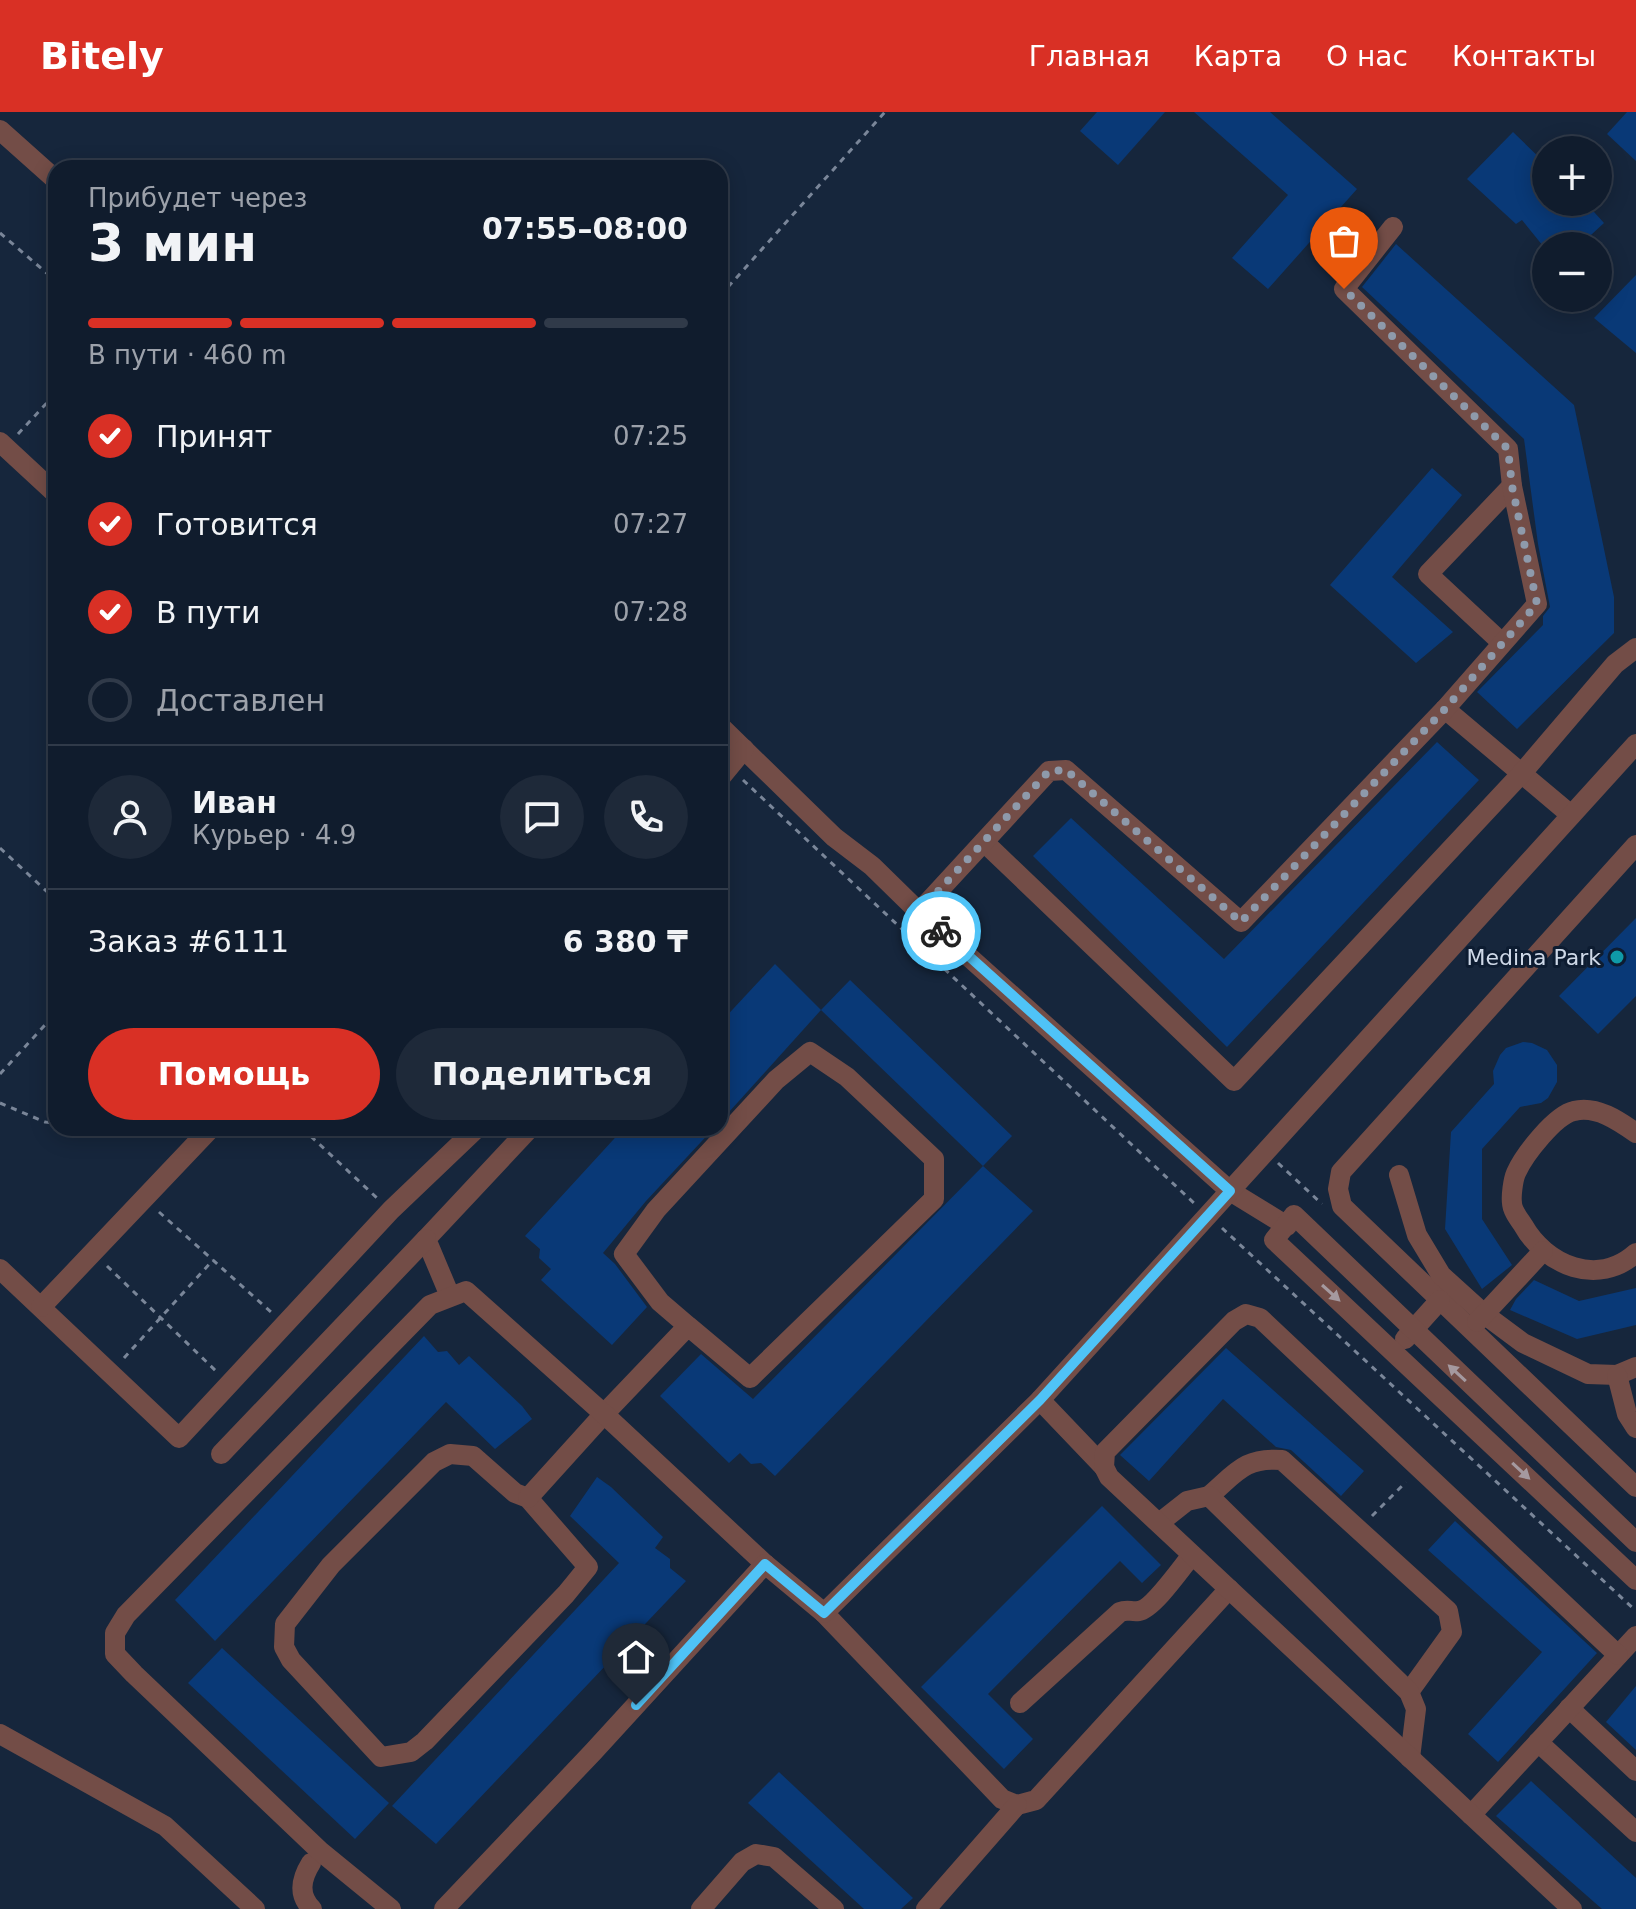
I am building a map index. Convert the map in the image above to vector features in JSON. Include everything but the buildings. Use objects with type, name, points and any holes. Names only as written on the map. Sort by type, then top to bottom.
[{"type":"street","points":[[0,130],[48,173]]},
{"type":"street","points":[[919,912],[1049,771],[1066,770],[1241,922],[1445,709],[1537,604],[1512,486],[1508,449],[1344,289],[1393,227]]},
{"type":"street","points":[[3,444],[48,486]]},
{"type":"street","points":[[1501,642],[1428,574],[1512,486]]},
{"type":"street","points":[[984,842],[1234,1081],[1522,773],[1615,664],[1636,648]]},
{"type":"street","points":[[1445,709],[1571,815]]},
{"type":"street","points":[[728,734],[834,837],[872,866],[919,912],[1230,1191],[1287,1226]]},
{"type":"street","points":[[824,1613],[1040,1400],[1636,744]]},
{"type":"street","points":[[728,769],[744,749]]},
{"type":"street","points":[[1636,845],[1341,1172],[1338,1189],[1342,1206],[1440,1300],[1588,1374],[1626,1371],[1627,1414],[1636,1428]]},
{"type":"street","points":[[724,1136],[656,1210],[624,1254],[660,1302],[750,1378],[934,1199],[934,1159],[847,1077],[810,1052],[776,1080],[728,1132]]},
{"type":"street","points":[[1636,1133],[1620,1121],[1596,1111],[1571,1111],[1548,1128],[1516,1174],[1511,1205],[1526,1232],[1558,1263],[1597,1271],[1628,1260],[1636,1253]]},
{"type":"street","points":[[41,1307],[203,1136]]},
{"type":"street","points":[[0,1269],[179,1438],[391,1210],[469,1136]]},
{"type":"street","points":[[221,1454],[523,1136]]},
{"type":"street","points":[[1399,1175],[1417,1235],[1441,1275],[1477,1321],[1636,1487]]},
{"type":"street","points":[[1636,1542],[1294,1215],[1274,1240],[1636,1580]]},
{"type":"street","points":[[426,1239],[450,1296]]},
{"type":"street","points":[[1477,1321],[1543,1251]]},
{"type":"street","points":[[391,1909],[320,1851],[134,1674],[115,1654],[115,1633],[126,1615],[430,1305],[466,1291],[765,1564],[824,1613],[1002,1799],[1017,1805]]},
{"type":"street","points":[[1394,1351],[1440,1300]]},
{"type":"street","points":[[1104,1467],[1105,1452],[1234,1321],[1246,1314],[1260,1318],[1618,1655]]},
{"type":"street","points":[[528,1498],[688,1326]]},
{"type":"street","points":[[1040,1400],[1104,1467],[1109,1477],[1572,1909]]},
{"type":"street","points":[[450,1454],[473,1456],[515,1493],[528,1498],[588,1567],[566,1594],[425,1741],[411,1752],[381,1757],[291,1660],[284,1647],[285,1624],[331,1565],[434,1462],[450,1454]]},
{"type":"street","points":[[1159,1523],[1187,1501],[1209,1496],[1248,1463],[1263,1459],[1282,1460],[1448,1611],[1452,1632],[1409,1692]]},
{"type":"street","points":[[1209,1496],[1409,1692],[1416,1709],[1410,1758]]},
{"type":"street","points":[[1020,1703],[1120,1612],[1139,1611],[1151,1605],[1192,1555]]},
{"type":"street","points":[[444,1909],[765,1564]]},
{"type":"street","points":[[926,1909],[1017,1805],[1036,1800],[1229,1589]]},
{"type":"street","points":[[1471,1815],[1636,1636]]},
{"type":"street","points":[[1569,1708],[1636,1771]]},
{"type":"street","points":[[0,1734],[165,1826],[255,1909]]},
{"type":"street","points":[[1538,1742],[1636,1832]]},
{"type":"street","points":[[701,1909],[742,1862],[756,1854],[774,1857],[834,1909]]},
{"type":"street","points":[[311,1863],[303,1874],[301,1889],[312,1909]]},
{"type":"path","points":[[728,287],[885,112]]},
{"type":"path","points":[[0,233],[48,274]]},
{"type":"path","points":[[3,444],[48,401]]},
{"type":"path","points":[[728,776],[1636,1611]]},
{"type":"path","points":[[0,848],[48,893]]},
{"type":"path","points":[[0,1074],[48,1022]]},
{"type":"path","points":[[0,1103],[48,1122]]},
{"type":"path","points":[[311,1136],[391,1210]]},
{"type":"path","points":[[144,1199],[285,1324]]},
{"type":"path","points":[[93,1252],[229,1384]]},
{"type":"path","points":[[110,1373],[213,1260]]},
{"type":"path","points":[[1358,1529],[1420,1468]]},
{"type":"way so far","points":[[941,931],[919,912],[1049,771],[1066,770],[1241,922],[1445,709],[1537,604],[1512,486],[1508,449],[1344,289]]},
{"type":"place","name":"Medina Park","points":[[1617,957]]},
{"type":"route","points":[[636,1705],[765,1564],[824,1613],[1040,1400],[1230,1191],[941,931]]}]
